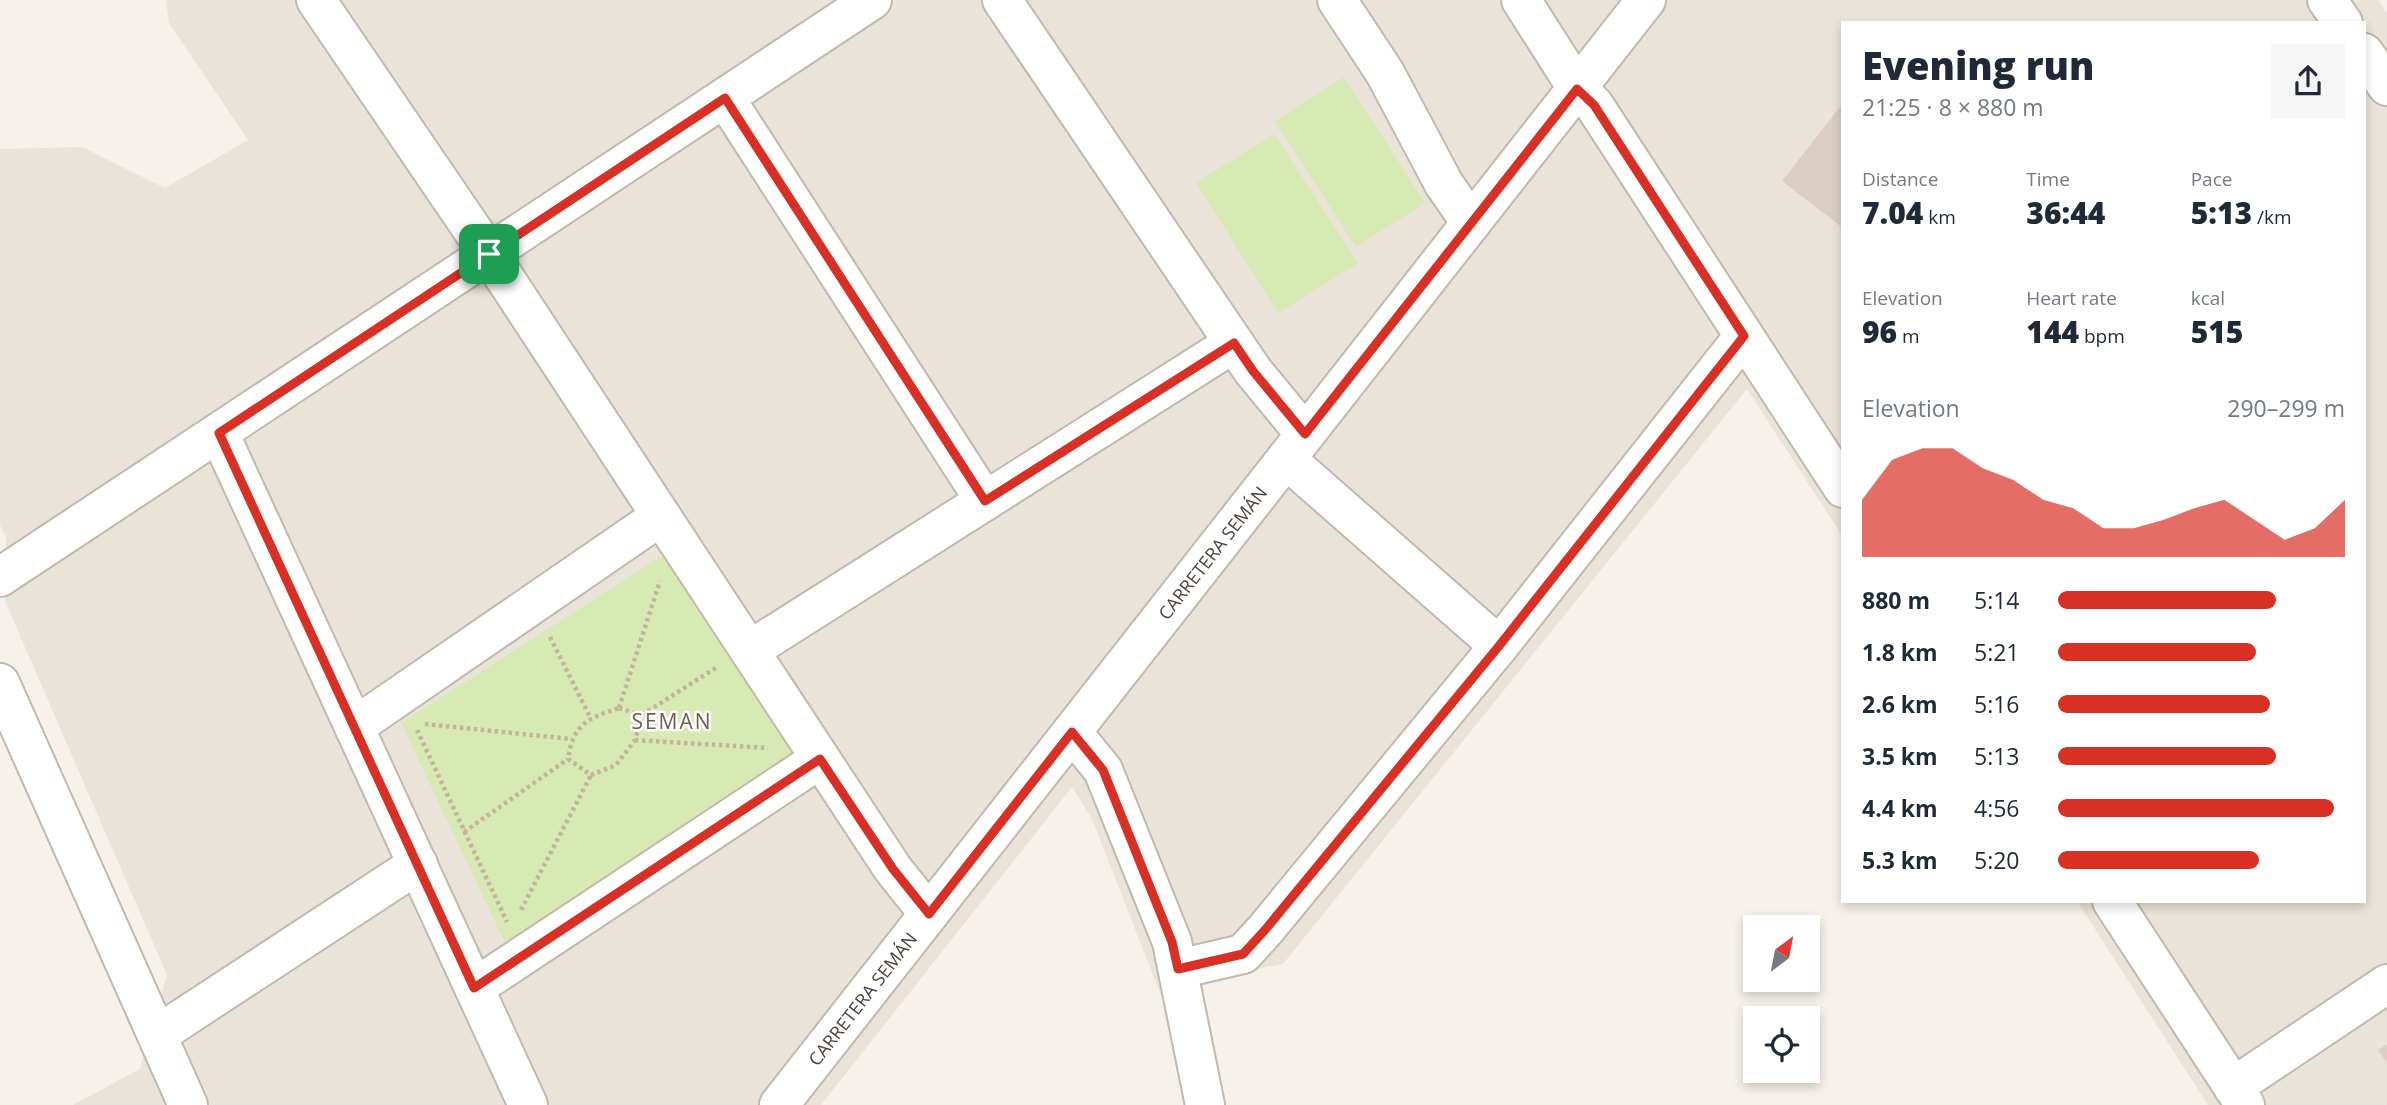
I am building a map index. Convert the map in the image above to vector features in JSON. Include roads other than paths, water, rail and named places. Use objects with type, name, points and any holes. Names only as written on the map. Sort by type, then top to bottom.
[{"type":"street","points":[[316,0],[489,254],[661,516],[734,658],[820,759],[893,869],[929,914]]},
{"type":"street","points":[[0,577],[872,0]]},
{"type":"street","points":[[1002,0],[1253,371],[1296,447],[1499,646]]},
{"type":"street","points":[[1337,0],[1385,73],[1444,184],[1471,223]]},
{"type":"street","points":[[1521,0],[1577,89],[1594,105],[1841,485]]},
{"type":"street","name":"CARRETERA SEMÁN","points":[[779,1105],[1646,0]]},
{"type":"street","points":[[2327,0],[2342,21]]},
{"type":"street","points":[[2366,56],[2387,86]]},
{"type":"street","points":[[725,98],[985,501]]},
{"type":"street","points":[[1178,969],[1243,954],[1499,646],[1744,336]]},
{"type":"street","points":[[734,658],[1234,343]]},
{"type":"street","points":[[219,433],[528,1105]]},
{"type":"street","points":[[354,727],[661,516]]},
{"type":"street","points":[[0,683],[188,1105]]},
{"type":"street","points":[[1072,732],[1103,770],[1172,942],[1205,1105]]},
{"type":"street","points":[[474,988],[820,759]]},
{"type":"street","points":[[157,1035],[418,864]]},
{"type":"street","points":[[2113,903],[2239,1096],[2387,984]]},
{"type":"district","name":"SEMAN","points":[[672,721]]}]
